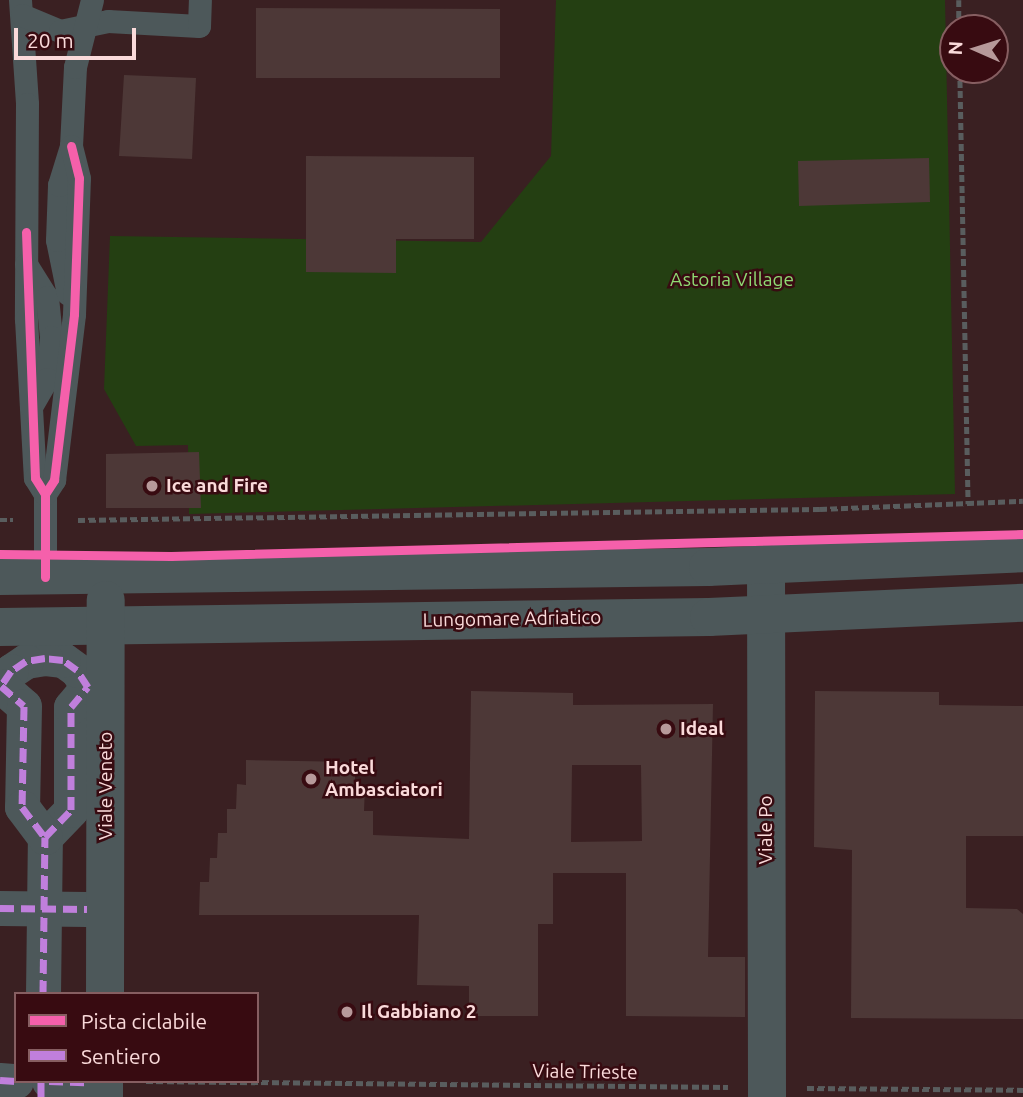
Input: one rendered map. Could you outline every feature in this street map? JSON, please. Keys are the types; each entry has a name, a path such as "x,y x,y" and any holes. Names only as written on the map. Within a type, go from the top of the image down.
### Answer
{"street":[{"path":"0,576 106,577 766,564 1023,553"},
{"name":"Viale Po","path":"766,564 766,1092"},
{"name":"Viale Veneto","path":"105,992 106,577"},
{"name":"Lungomare Adriatico","path":"0,627 766,614 1023,604"},
{"path":"43,992 46,837 22,807 24,706 1,686 10,671 26,661 45,658 63,660 77,670 88,687 71,707 71,810 46,837"},
{"path":"0,908 87,909"}],"lane":[{"path":"45,494 54,480 74,314 61,274 57,240 59,185 71,146 83,24 92,0"},
{"path":"21,7 60,31 83,24 108,21 199,26 200,0"},
{"path":"21,7 26,264 47,297 51,337 47,379 31,407 35,478 45,494 45,577"}],"path":[{"path":"960,84 968,504"},
{"path":"70,520 1023,501"}],"green space":[{"name":"Astoria Village","path":"556,0 945,0 945,14 939,14 939,84 947,84 955,494 189,514 188,445 136,446 104,389 110,236 481,242 551,156"}],"building":[{"path":"256,8 500,9 500,78 256,78"},
{"path":"124,75 196,78 192,159 119,156"},
{"path":"306,156 474,157 474,239 396,239 396,273 306,272"},
{"path":"929,158 930,202 799,206 798,161"},
{"path":"199,452 201,508 106,508 106,454"},
{"path":"471,691 573,693 573,705 713,704 708,957 745,957 745,1017 626,1016 626,873 553,873 553,924 538,924 538,1016 469,1016 469,986 417,985 419,915 199,915 200,882 209,882 210,858 217,858 218,833 227,833 227,809 236,809 237,784 246,785 246,760 355,762 355,785 365,786 364,811 373,811 373,835 469,839","holes":["572,765 641,765 642,841 571,842"]},
{"path":"815,691 939,692 939,705 1023,706 1023,836 966,836 966,908 1017,909 1023,914 1023,1019 851,1018 852,850 814,847"}],"marked path":[{"path":"45,658 63,660 77,670 88,687 71,707 71,810 45,837 22,807 24,706 1,686 11,671 26,661 45,658"},
{"path":"43,992 45,837"},
{"path":"0,908 87,909"},
{"path":"0,1080 14,1081"},
{"path":"41,1083 41,1097"}],"cycle path":[{"path":"45,577 45,494 54,480 74,314 79,178 71,146"},
{"path":"26,232 35,478 45,494"},
{"path":"0,554 171,556 1023,534"}],"place":[{"name":"Ice and Fire","path":"152,486"},
{"name":"Ideal","path":"666,729"},
{"name":"Hotel Ambasciatori","path":"311,779"},
{"name":"Il Gabbiano 2","path":"347,1012"}]}
